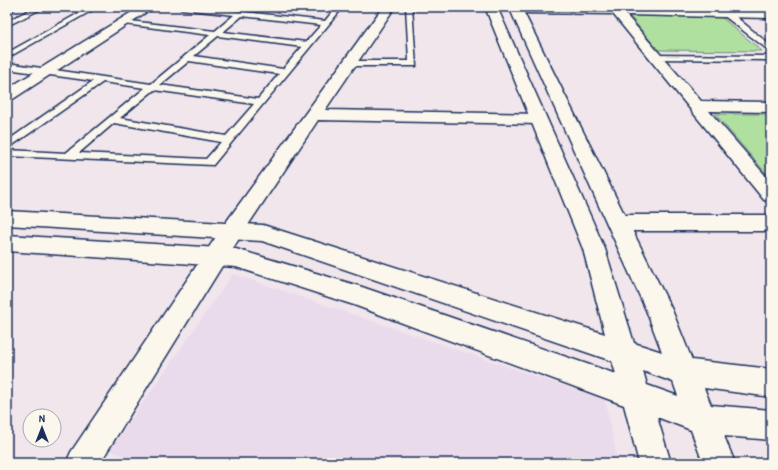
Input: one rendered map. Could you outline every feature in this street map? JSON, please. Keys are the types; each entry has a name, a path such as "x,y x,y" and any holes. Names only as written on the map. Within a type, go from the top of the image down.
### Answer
{"street":[{"path":"7,96 148,7"},
{"path":"82,463 232,231 388,7"},
{"path":"491,7 594,249 655,463"},
{"path":"719,463 659,310 515,8 771,14"},
{"path":"616,11 771,196"},
{"path":"697,106 771,107"},
{"path":"313,115 538,118"},
{"path":"7,218 263,233 683,372 771,383"},
{"path":"618,223 771,223"},
{"path":"7,243 236,258 359,296 702,419 771,425"}],"lane":[{"path":"7,13 13,7"},
{"path":"7,24 42,7"},
{"path":"7,56 95,7"},
{"path":"182,7 327,23"},
{"path":"7,153 209,163 340,7"},
{"path":"348,64 414,64 409,7"},
{"path":"69,156 241,13"},
{"path":"726,13 771,50"},
{"path":"124,22 308,45"},
{"path":"655,57 771,58"},
{"path":"187,58 286,72"},
{"path":"7,66 260,102"},
{"path":"7,146 100,80"},
{"path":"112,120 228,140"}],"shaded area":[{"path":"233,274 605,400 618,463 140,463 110,450"}],"green space":[{"path":"629,15 720,16 762,51 658,50"},
{"path":"715,114 771,114 771,179"}]}
